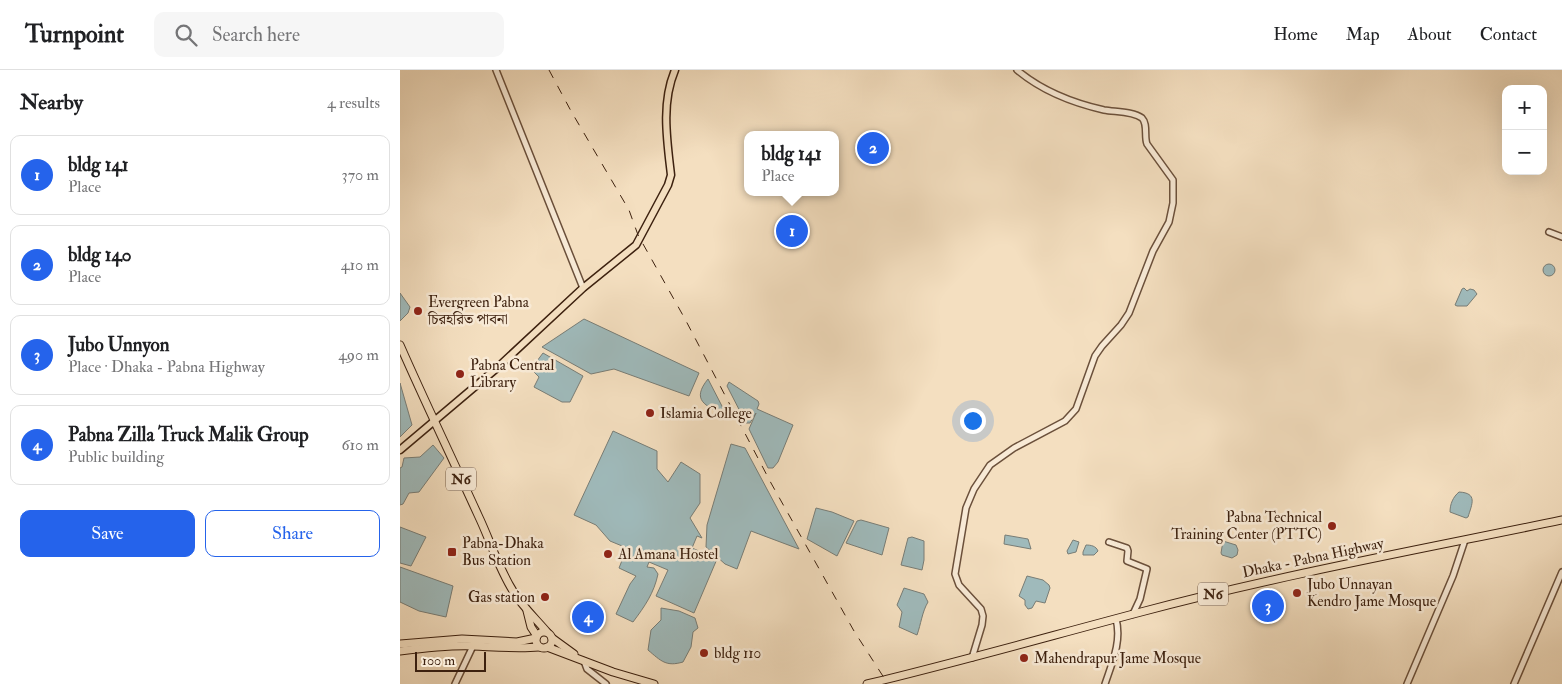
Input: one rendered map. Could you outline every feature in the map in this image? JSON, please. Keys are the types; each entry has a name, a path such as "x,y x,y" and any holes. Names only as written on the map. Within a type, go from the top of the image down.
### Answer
{"highway":[{"name":"N6","path":"400,345 479,516 501,569 526,610"},
{"name":"Dhaka - Pabna Highway","path":"867,684 972,658 1133,614 1285,577 1562,520"},
{"path":"526,610 550,635 581,659"},
{"path":"526,610 536,642 543,647"},
{"path":"400,644 414,646 516,645 536,637 541,632 550,635"},
{"path":"543,647 550,645 550,635"},
{"path":"400,651 414,646 462,639 543,647 654,684"}],"main road":[{"path":"400,450 433,420 497,368 583,288 636,245 668,185 671,175 666,104 670,83 676,70"}],"street":[{"path":"496,70 583,288"},
{"path":"972,658 983,616 981,609 959,585 955,574 964,517 974,489 990,465 995,461 1014,448 1065,421 1071,415 1081,397 1095,356 1122,325 1129,313 1153,252 1166,229 1173,203 1173,180 1147,144 1142,118 1056,95 1029,80 1018,70"},
{"path":"1549,232 1562,237"},
{"path":"1407,684 1453,576 1465,540"},
{"path":"1109,542 1126,548 1128,551 1127,561 1147,569 1140,599 1133,614"},
{"path":"1514,684 1562,572"},
{"path":"1105,684 1117,651 1119,629 1116,619"},
{"path":"455,684 472,646"},
{"path":"581,659 584,667 606,684"}],"water":[{"path":"1547,264 1551,264 1555,270 1551,276 1547,276 1543,272 1543,268"},
{"path":"1464,288 1467,291 1470,289 1474,290 1477,294 1467,306 1457,306 1455,305"},
{"path":"400,293 410,307 408,313 400,321"},
{"path":"584,319 699,373 689,396 614,369 591,374 542,347"},
{"path":"543,353 583,376 570,402 562,402 534,387 539,377 531,369"},
{"path":"708,379 724,410 724,414 706,405 701,397 703,386"},
{"path":"729,382 758,401 757,409 793,425 778,462 773,468 768,468 749,429 756,413 750,423 746,423 727,386"},
{"path":"400,383 412,425 400,437"},
{"path":"613,431 657,451 657,469 668,482 681,462 700,474 700,503 690,518 702,538 697,536 692,548 717,559 694,613 656,596 668,570 649,562 647,567 654,568 658,574 645,605 633,622 616,614 630,584 636,576 619,568 627,548 610,541 596,525 574,515"},
{"path":"731,444 745,448 799,549 751,531 737,569 725,564 706,547 707,525"},
{"path":"433,445 444,458 419,492 409,493 403,504 400,505 400,468 404,458 420,457"},
{"path":"1459,492 1469,494 1472,500 1468,517 1466,518 1450,512 1452,501"},
{"path":"816,508 854,521 837,556 807,539"},
{"path":"861,520 889,528 882,555 846,543 857,521"},
{"path":"400,527 426,537 411,566 400,563"},
{"path":"1005,535 1028,539 1031,549 1004,544"},
{"path":"912,537 924,541 922,570 901,565 908,538"},
{"path":"1073,540 1079,542 1076,552 1068,554 1067,551"},
{"path":"1223,541 1236,545 1237,555 1232,558 1222,555"},
{"path":"1086,545 1093,546 1098,551 1094,555 1083,555"},
{"path":"400,567 453,586 446,617 419,611 400,602"},
{"path":"1027,576 1043,580 1050,588 1045,603 1036,601 1032,608 1028,609 1025,605 1025,600 1019,596"},
{"path":"904,588 924,594 928,602 917,635 899,627 902,612 897,605"},
{"path":"661,608 679,611 695,618 698,628 693,632 691,647 683,662 672,664 664,662 648,650 651,630 661,620"}],"railway":[{"path":"549,70 629,210 638,235 685,319 771,483 854,631 888,684"}],"place":[{"name":"bldg 140","path":"873,148"},
{"name":"bldg 141","path":"792,231"},
{"name":"Evergreen Pabna চিরহরিত পাবনা","path":"418,311"},
{"name":"Pabna Central Library","path":"460,374"},
{"name":"Islamia College","path":"650,413"},
{"name":"Pabna Technical Training Center (PTTC)","path":"1332,526"},
{"name":"Pabna-Dhaka Bus Station","path":"452,552"},
{"name":"Al Amana Hostel","path":"608,554"},
{"name":"Jubo Unnayan Kendro Jame Mosque","path":"1297,593"},
{"name":"Gas station","path":"545,597"},
{"name":"Jubo Unnyon","path":"1268,606"},
{"name":"Pabna Zilla Truck Malik Group","path":"588,617"},
{"name":"bldg 110","path":"704,653"},
{"name":"Mahendrapur Jame Mosque","path":"1024,658"}]}
